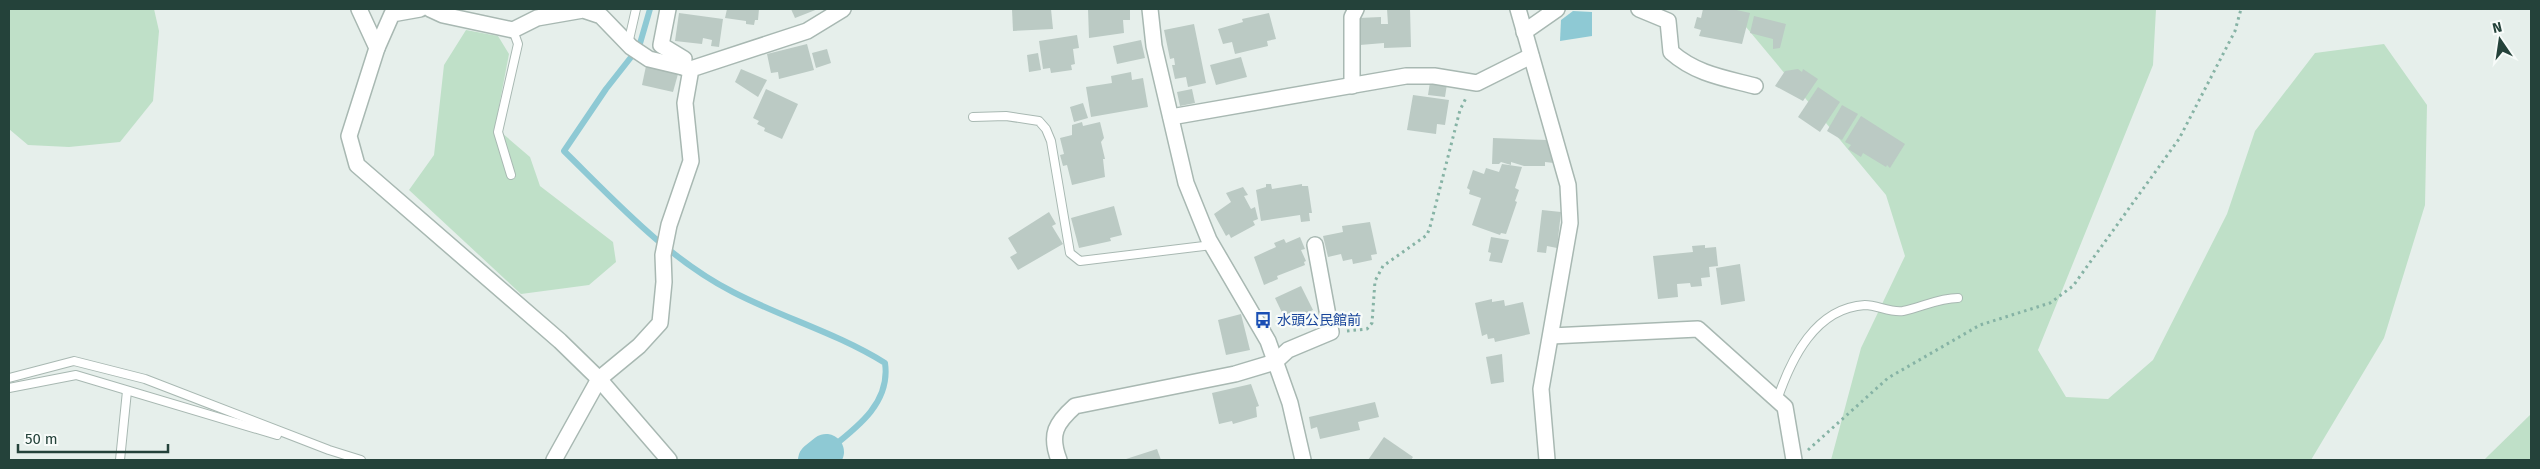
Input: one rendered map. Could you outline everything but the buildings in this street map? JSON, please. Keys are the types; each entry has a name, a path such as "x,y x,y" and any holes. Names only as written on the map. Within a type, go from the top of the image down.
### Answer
{"street":[{"path":"359,9 377,48"},
{"path":"420,9 392,14 377,48 349,136 357,165 560,341 599,379 669,460"},
{"path":"430,9 443,15 513,30 537,18 583,10 601,16 630,45 649,59 687,68 807,31 843,9"},
{"path":"554,460 599,379 639,346 660,323 664,282 663,255 669,225 691,161 685,103 687,68 684,59 662,45 668,9"},
{"path":"1150,9 1154,46 1186,183 1212,245 1258,322 1275,362 1290,403 1303,460"},
{"path":"1352,86 1352,17 1356,9"},
{"path":"1518,9 1568,185 1570,223 1541,389 1546,460"},
{"path":"1524,32 1557,9"},
{"path":"1639,9 1668,22 1671,52 1683,62 1701,73 1754,86"},
{"path":"1171,117 1406,76 1434,76 1477,83 1531,56"},
{"path":"1059,460 1054,432 1062,418 1075,406 1235,374 1275,362 1288,350 1331,332 1315,245"},
{"path":"1551,336 1698,329 1785,407 1798,458"}],"lane":[{"path":"630,45 636,9"},
{"path":"511,175 498,132 518,44 513,30"},
{"path":"973,118 1006,116 1039,121 1046,129 1051,141 1070,253 1080,261 1212,245"},
{"path":"1777,400 1787,372 1810,334 1826,319 1839,312 1865,305 1900,311 1947,298 1958,298"},
{"path":"9,378 74,361 145,378 329,450"},
{"path":"9,388 69,375 127,390 361,460"},
{"path":"120,460 127,390"}],"path":[{"path":"1798,458 1888,378 1980,325 2050,303 2074,286 2179,139 2235,31 2242,9"},
{"path":"1331,332 1367,329 1372,323 1375,281 1383,266 1427,234 1460,110 1477,83"}],"green space":[{"path":"9,9 154,9 159,31 153,101 120,142 69,147 28,145 9,129"},
{"path":"1731,9 2156,9 2153,65 2038,350 2066,397 2108,399 2153,360 2227,214 2255,131 2315,53 2384,44 2427,105 2425,205 2384,338 2311,460 1831,460 1861,348 1905,256 1886,195"},
{"path":"466,30 498,36 509,54 495,127 530,157 540,186 613,242 616,262 589,285 521,294 409,190 434,155 444,65"},
{"path":"2531,414 2531,460 2484,460 2488,456"}],"water":[{"path":"1573,11 1592,12 1592,36 1560,41 1561,20"}],"waterway":[{"path":"650,9 639,47 606,89 564,151 643,228 709,279 752,301 867,352 885,363 885,378 877,403 859,425 826,452"},
{"path":"816,460 826,452"}],"place":[{"name":"水頭公民館前","path":"1263,320"}]}
